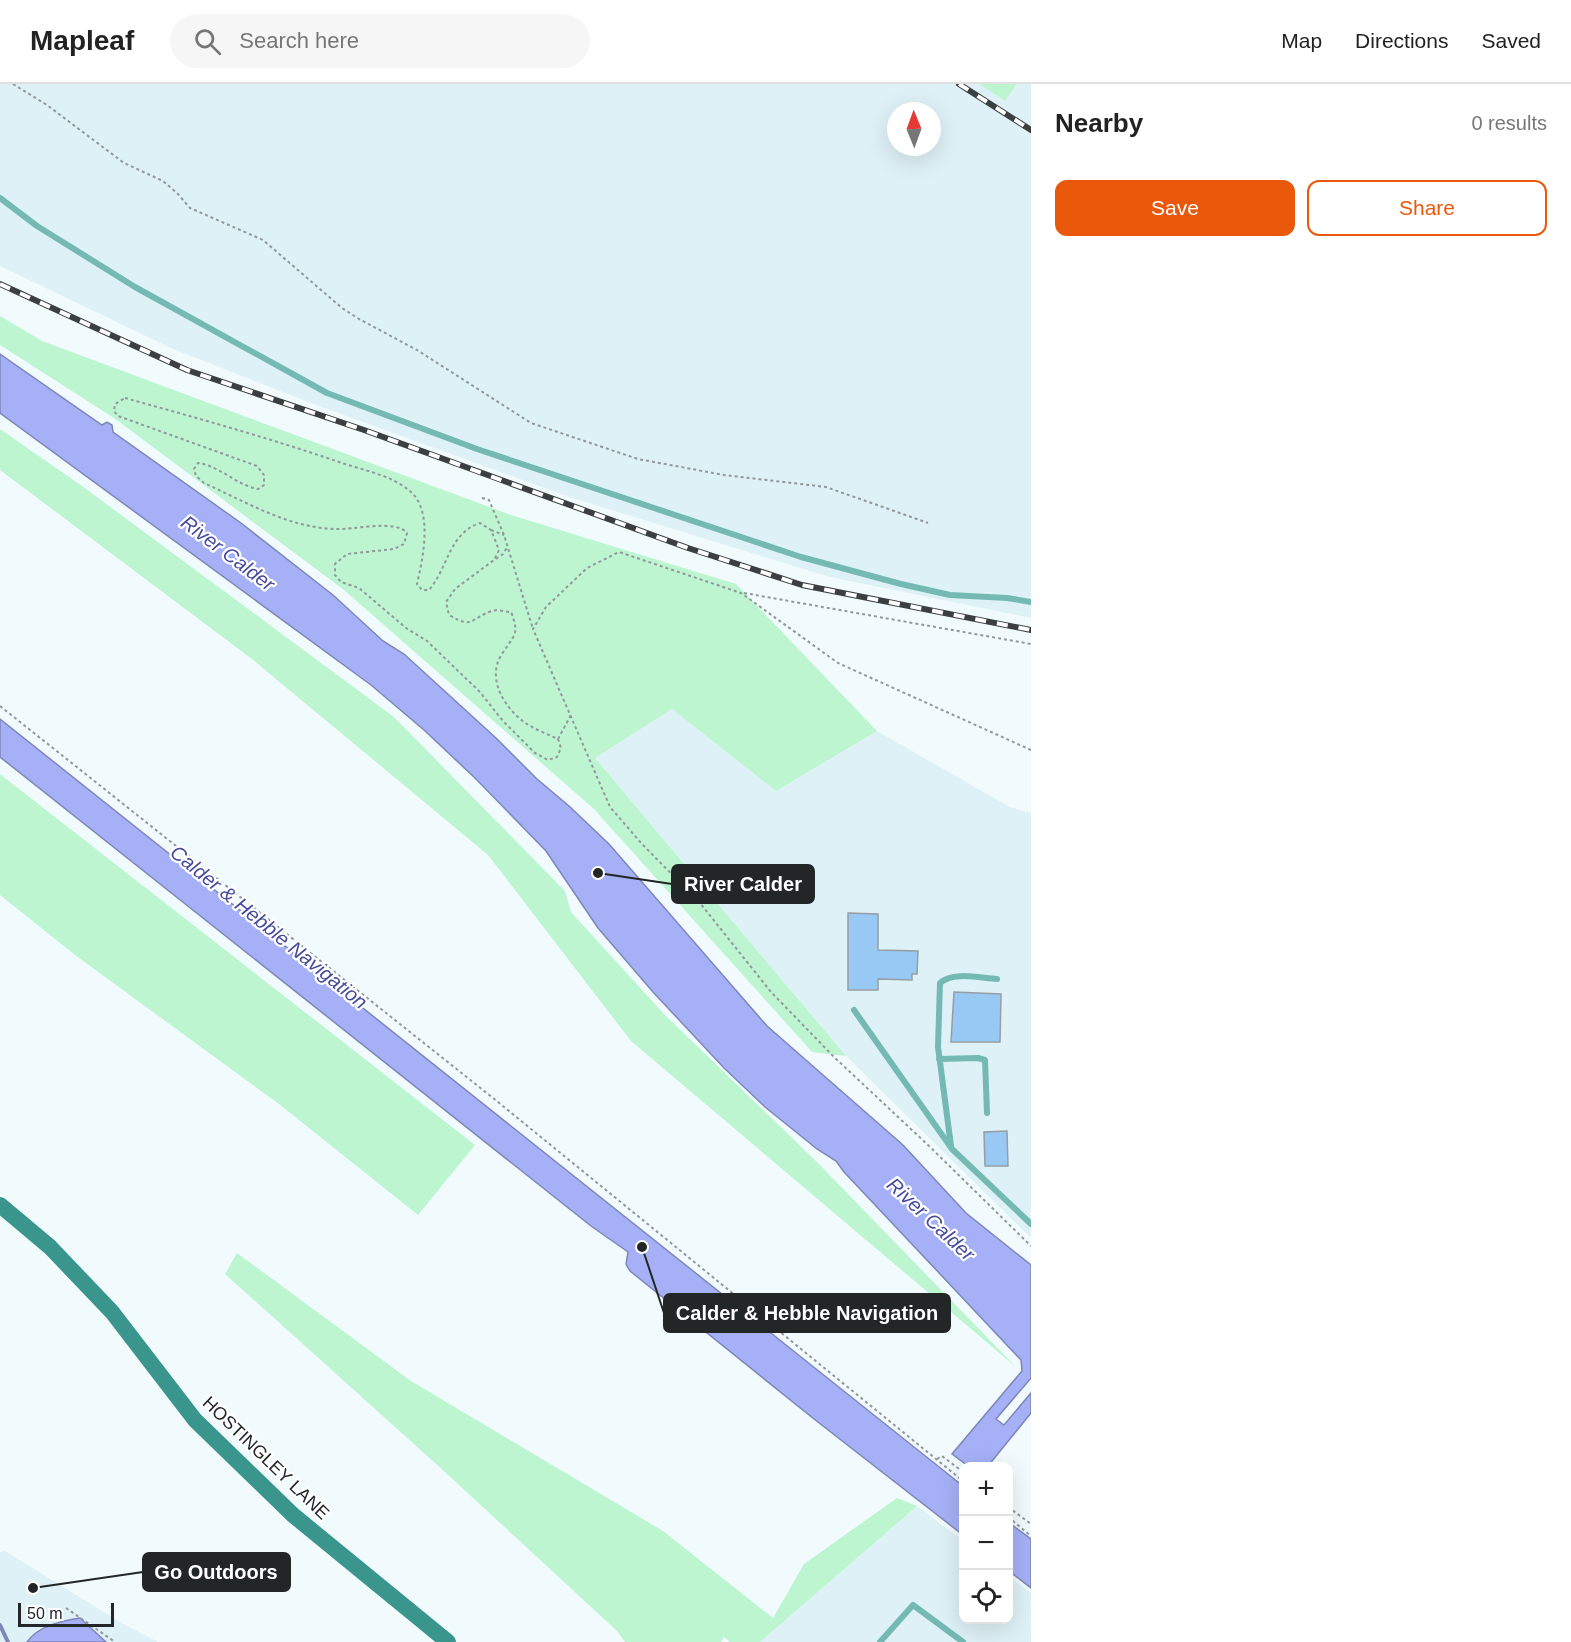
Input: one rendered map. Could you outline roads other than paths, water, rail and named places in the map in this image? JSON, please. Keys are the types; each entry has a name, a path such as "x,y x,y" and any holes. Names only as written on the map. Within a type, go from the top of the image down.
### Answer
{"main road":[{"name":"HOSTINGLEY LANE","path":"0,1205 50,1247 111,1312 195,1420 293,1515 448,1642"}],"lane":[{"path":"0,198 37,226 135,287 327,393 477,449 801,557 950,596 1007,598 1031,602"},
{"path":"952,1149 938,1047 940,983 945,978 953,976 998,979"},
{"path":"854,1010 952,1149 1031,1224"},
{"path":"939,1059 978,1058 985,1060 987,1113"},
{"path":"880,1642 913,1605 963,1642"},
{"path":"948,1642 954,1635"}],"water":[{"name":"River Calder","path":"0,354 102,425 107,422 112,425 113,432 241,523 333,595 383,641 404,654 609,844 767,1026 903,1145 966,1213 1031,1265 1031,1378 996,1419 1004,1425 1031,1393 1031,1413 991,1462 963,1462 952,1454 1022,1371 1021,1360 836,1161 817,1149 765,1107 724,1068 653,992 598,928 546,851 475,778 371,685 0,413"},
{"path":"0,719 959,1483 959,1532 630,1271 626,1264 628,1252 591,1226 0,757"},
{"path":"1013,1526 1031,1539 1031,1588 1013,1574"},
{"path":"80,1618 106,1642 27,1642 44,1628"}],"waterway":[{"path":"0,1625 8,1642"}],"railway":[{"path":"959,84 1031,130"},
{"path":"0,284 187,370 364,430 688,548 802,585 1031,630"}],"place":[{"name":"River Calder","path":"598,873"},
{"name":"Calder & Hebble Navigation","path":"642,1247"},
{"name":"Go Outdoors","path":"33,1588"}]}
